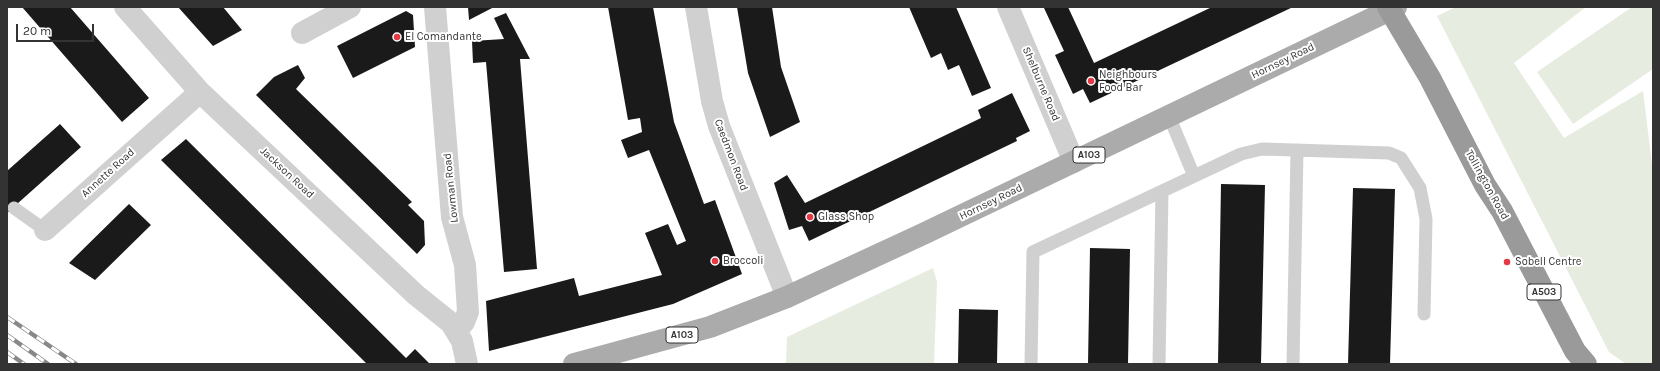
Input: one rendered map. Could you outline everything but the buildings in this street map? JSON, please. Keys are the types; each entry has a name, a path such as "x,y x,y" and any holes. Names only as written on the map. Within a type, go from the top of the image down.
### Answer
{"highway":[{"name":"Tollington Road","path":"1391,8 1430,78 1485,185 1502,211 1575,351 1586,364"}],"main road":[{"name":"Hornsey Road","path":"574,364 710,327 787,298 1074,162 1391,8"}],"street":[{"name":"Jackson Road","path":"126,7 200,92 416,295 451,323 457,330"},
{"path":"302,33 350,7"},
{"name":"Lowman Road","path":"434,7 452,217 465,265 468,304 468,312 464,322 457,330"},
{"name":"Caedmon Road","path":"696,7 712,101 719,126 787,298"},
{"name":"Shelburne Road","path":"1008,7 1074,162"},
{"name":"Annette Road","path":"45,230 200,92"},
{"path":"457,330 462,341 467,364"}],"lane":[{"path":"1169,116 1194,176"},
{"path":"1031,364 1033,252 1241,154 1262,149 1389,153 1401,158 1420,188 1426,219 1424,314"},
{"path":"1292,364 1297,150"},
{"path":"1159,364 1162,192"},
{"name":"Annette Road","path":"14,208 45,230"}],"shaded area":[{"path":"1456,7 1586,7 1514,63 1564,138 1643,91 1653,173 1653,364 1626,364 1609,352 1437,16"},
{"path":"1632,7 1653,7 1653,69 1573,124 1537,72"},
{"path":"933,268 937,282 934,364 786,364 787,337"}],"railway":[{"path":"7,317 76,364"},
{"path":"7,335 48,364"},
{"path":"7,352 24,364"}],"place":[{"name":"El Comandante","path":"397,37"},
{"name":"Neighbours Food Bar","path":"1091,81"},
{"name":"Glass Shop","path":"810,217"},
{"name":"Broccoli","path":"715,261"},
{"name":"Sobell Centre","path":"1507,262"}]}
